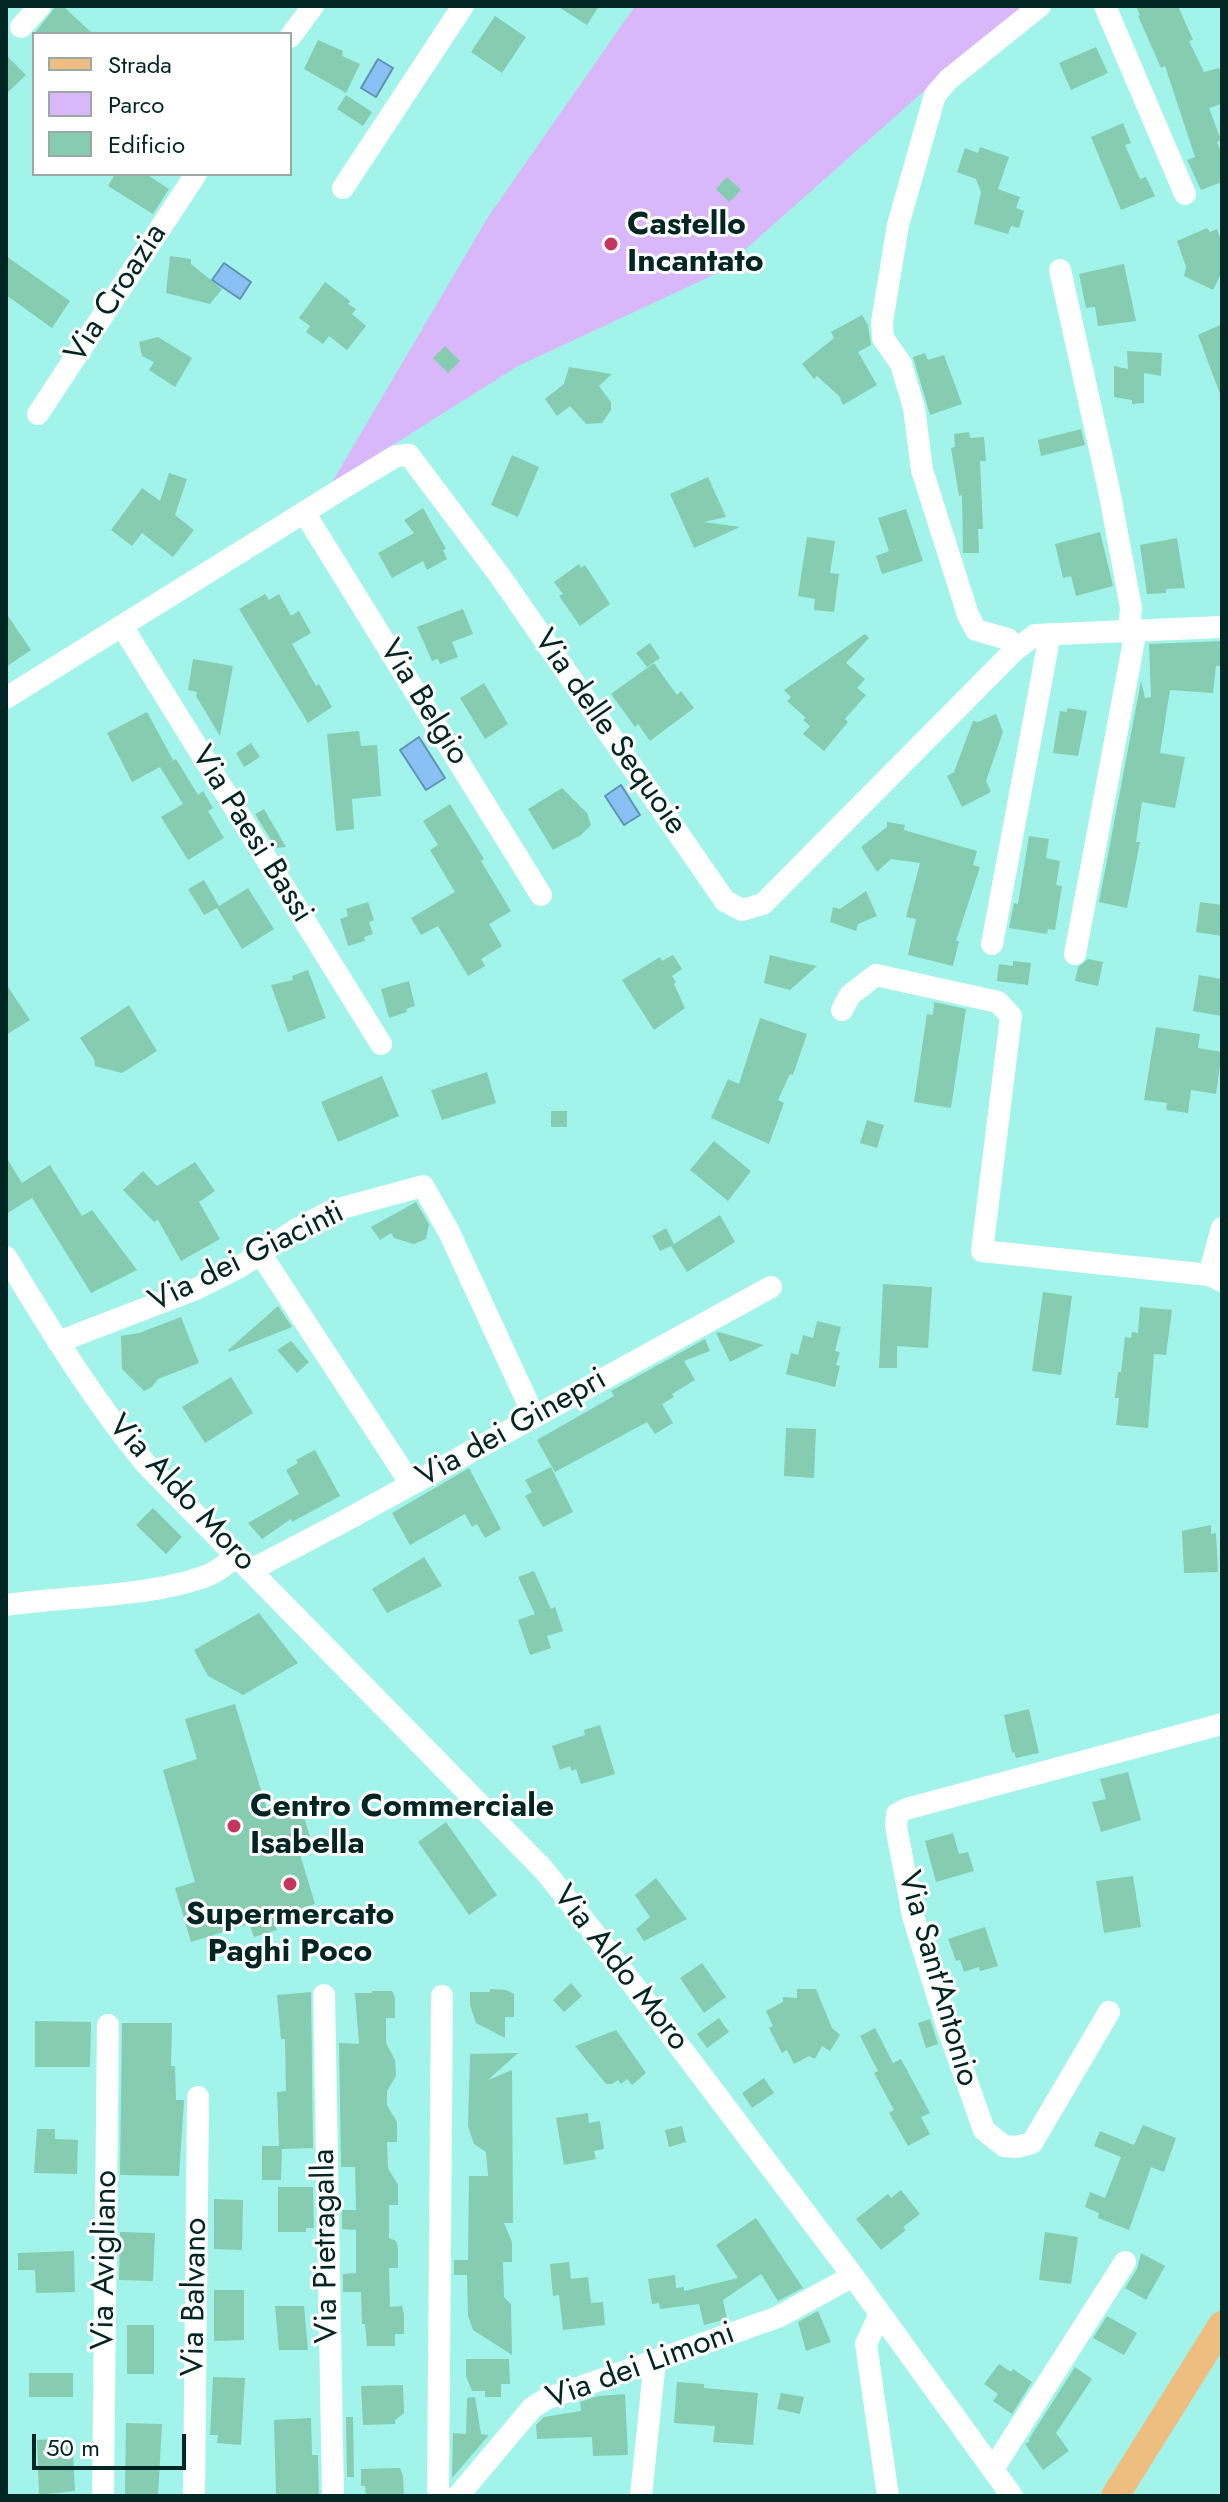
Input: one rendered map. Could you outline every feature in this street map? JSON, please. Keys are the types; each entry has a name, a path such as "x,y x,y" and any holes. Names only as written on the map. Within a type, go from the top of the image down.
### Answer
{"main road":[{"path":"1115,2496 1222,2325"}],"street":[{"path":"21,27 40,6"},
{"path":"292,34 313,6"},
{"path":"343,188 463,6"},
{"path":"1015,650 1008,639 976,630 968,615 922,470 914,408 901,364 883,338 882,322 898,225 935,95 949,79 1040,6"},
{"path":"1105,6 1185,194"},
{"name":"Via Croazia","path":"38,414 195,176"},
{"path":"1060,270 1128,593 1132,630 1075,954"},
{"name":"Via delle Sequoie","path":"6,698 396,456 409,455 500,576 725,901 742,910 763,904 1015,650 1035,635 1222,627"},
{"name":"Via Belgio","path":"304,512 541,895"},
{"name":"Via Paesi Bassi","path":"122,626 381,1044"},
{"path":"992,944 1050,634"},
{"path":"842,1010 850,995 876,975 998,1002 1011,1016 982,1251 1215,1278 1222,1228"},
{"name":"Via dei Giacinti","path":"58,1342 196,1289 238,1268 331,1211 423,1186 449,1232 534,1416"},
{"path":"260,1253 411,1484"},
{"name":"Via Aldo Moro","path":"6,1257 109,1419 146,1464 544,1870 853,2276 1012,2496"},
{"name":"Via dei Ginepri","path":"6,1605 137,1591 186,1582 244,1563 411,1484 771,1287"},
{"name":"Via Sant'Antonio","path":"1109,2012 1032,2143 1004,2146 984,2130 913,1916 896,1826 897,1814 906,1809 1222,1724"},
{"name":"Via Pietragalla","path":"324,1995 333,2496"},
{"path":"440,2496 442,1996"},
{"name":"Via Avigliano","path":"103,2496 108,2025"},
{"name":"Via Balvano","path":"194,2496 198,2097"},
{"path":"993,2469 1125,2262"},
{"name":"Via dei Limoni","path":"458,2496 532,2408 546,2399 778,2317 853,2276"},
{"path":"880,2314 866,2344 888,2496"},
{"path":"641,2496 655,2360"}],"green space":[{"name":"Castello Incantato","path":"635,6 1028,6 924,91 720,272 518,366 331,484 488,217"}],"water":[{"path":"378,59 393,68 376,97 361,88"},
{"path":"224,263 251,282 240,299 212,280"},
{"path":"419,737 445,778 426,790 400,750"},
{"path":"621,785 640,815 624,825 605,796"}],"building":[{"path":"56,6 63,6 91,32 36,32"},
{"path":"557,6 599,6 587,25"},
{"path":"1136,6 1178,6 1193,40 1189,41 1204,72 1219,68 1222,104 1209,108 1221,140 1217,142 1222,154 1222,182 1201,190 1187,160 1195,157 1165,66 1161,68"},
{"path":"495,16 526,37 502,73 471,52"},
{"path":"318,40 343,51 342,56 360,64 346,93 304,69"},
{"path":"1096,47 1108,73 1071,90 1059,63"},
{"path":"6,55 26,75 6,94"},
{"path":"346,95 372,112 363,126 337,109"},
{"path":"1123,123 1131,143 1125,145 1140,179 1146,177 1155,196 1121,210 1091,137"},
{"path":"980,147 1009,157 998,189 1020,197 1016,208 1024,211 1019,228 1011,226 1008,234 974,224 981,192 976,179 957,172 965,148 978,153"},
{"path":"114,176 149,176 169,189 153,214 108,186"},
{"path":"727,177 741,190 729,202 716,189"},
{"path":"1207,228 1210,232 1217,229 1222,243 1222,272 1213,290 1184,276 1186,267 1177,241"},
{"path":"6,256 70,301 52,328 6,295"},
{"path":"170,256 191,259 191,264 222,289 210,304 166,293"},
{"path":"1124,264 1136,321 1098,326 1095,307 1086,308 1079,274"},
{"path":"325,282 350,301 348,304 356,309 352,314 366,326 347,350 329,336 323,344 306,332 310,326 299,318"},
{"path":"862,315 868,325 871,345 858,352 877,385 843,405 839,396 817,376 814,379 802,364 834,338 831,332"},
{"path":"1222,324 1222,393 1220,394 1198,335"},
{"path":"158,337 192,358 175,387 149,370 154,362 142,356 139,342"},
{"path":"445,346 460,361 448,373 433,358"},
{"path":"1127,351 1162,353 1161,376 1144,373 1144,403 1132,404 1132,400 1114,397 1114,366 1128,369"},
{"path":"925,353 928,360 944,355 962,404 930,415 913,357"},
{"path":"569,367 612,374 599,386 611,402 611,410 602,423 586,424 570,406 557,416 545,399 564,384"},
{"path":"1081,429 1085,445 1041,456 1038,440"},
{"path":"969,432 970,438 984,437 986,461 980,461 983,529 978,529 979,553 963,553 962,495 959,496 951,448 955,447 954,434"},
{"path":"512,455 539,467 518,517 491,505"},
{"path":"169,473 187,479 175,515 194,530 173,557 142,533 132,546 111,530 142,488 160,501"},
{"path":"708,477 726,517 704,522 740,527 694,548 670,494"},
{"path":"423,508 446,549 443,550 447,559 427,570 423,561 392,578 378,553 414,533 404,520"},
{"path":"906,509 923,561 882,574 876,556 889,551 878,518"},
{"path":"1100,532 1113,586 1076,596 1071,576 1063,578 1055,544"},
{"path":"807,537 835,541 830,573 839,574 834,612 814,610 815,599 798,596"},
{"path":"1177,538 1185,588 1147,594 1140,545"},
{"path":"579,564 581,568 585,565 610,604 580,626 559,596 563,594 554,582"},
{"path":"265,594 269,600 279,594 291,616 299,611 311,633 292,644 332,707 308,723 239,609"},
{"path":"463,609 473,634 452,642 458,657 440,664 438,659 432,661 417,627"},
{"path":"6,613 31,650 6,667"},
{"path":"865,634 869,638 846,663 865,679 857,688 866,695 824,751 803,734 810,726 803,720 806,718 787,701 791,697 784,690"},
{"path":"1222,641 1222,666 1216,666 1213,693 1170,690 1160,753 1185,757 1175,808 1142,802 1136,842 1140,842 1127,908 1099,902 1141,681 1145,698 1151,697 1149,644"},
{"path":"650,643 660,658 647,667 636,653"},
{"path":"193,659 233,666 220,736 196,696 197,692 188,690"},
{"path":"654,663 677,695 681,691 694,708 650,741 638,724 635,727 611,694"},
{"path":"484,683 508,724 485,739 460,698"},
{"path":"1067,708 1087,711 1078,756 1053,753 1060,711 1067,712"},
{"path":"147,712 173,760 166,764 176,759 198,795 203,791 213,808 208,811 224,838 188,860 161,817 183,804 160,767 132,782 107,733"},
{"path":"996,714 1003,732 986,781 991,792 962,807 947,776 954,772 973,721 978,722"},
{"path":"359,731 361,746 377,745 381,796 352,799 354,829 336,831 327,734"},
{"path":"251,743 260,757 244,767 236,753"},
{"path":"562,788 587,813 591,825 581,835 553,850 528,809"},
{"path":"450,804 511,911 489,924 502,946 481,959 485,966 468,976 438,926 421,935 411,918 455,892 430,850 438,845 423,821"},
{"path":"264,809 286,847 276,848 255,814"},
{"path":"887,822 905,825 904,830 977,851 973,865 980,867 956,941 959,941 953,966 908,955 916,919 906,917 920,863 891,859 877,872 861,847 887,827"},
{"path":"1029,836 1049,839 1046,858 1060,861 1056,885 1062,886 1055,930 1048,929 1047,934 1009,928 1014,903 1018,904"},
{"path":"204,880 219,906 248,888 274,929 242,949 217,908 204,915 188,889"},
{"path":"866,891 877,916 858,924 856,931 830,922 833,907 840,909"},
{"path":"368,902 374,920 369,922 373,934 364,937 365,941 348,946 340,919 348,916 346,909"},
{"path":"1200,902 1222,905 1222,936 1196,932"},
{"path":"673,955 682,969 672,976 685,1008 654,1030 622,980 660,957 662,961"},
{"path":"770,955 817,966 790,990 764,983"},
{"path":"1088,959 1103,962 1098,986 1075,981 1078,967"},
{"path":"1013,961 1031,963 1028,985 997,981 999,964 1013,966"},
{"path":"308,970 326,1018 288,1032 271,985 293,980 292,976"},
{"path":"1199,975 1222,979 1222,1016 1193,1011"},
{"path":"409,981 415,1006 389,1018 381,989"},
{"path":"6,984 30,1020 6,1035"},
{"path":"934,1002 966,1009 951,1108 914,1102 927,1014 933,1015"},
{"path":"129,1005 157,1051 122,1073 95,1066 94,1059 80,1038"},
{"path":"760,1018 807,1034 793,1075 790,1074 778,1100 784,1103 769,1144 711,1118 728,1079 739,1084"},
{"path":"1156,1027 1200,1034 1198,1048 1222,1052 1216,1094 1191,1090 1188,1113 1166,1110 1167,1103 1144,1100"},
{"path":"487,1072 496,1103 442,1120 431,1090"},
{"path":"382,1076 399,1116 338,1142 321,1102"},
{"path":"551,1111 567,1111 567,1127 551,1127"},
{"path":"867,1120 884,1125 877,1148 860,1143"},
{"path":"714,1141 751,1171 728,1201 690,1170"},
{"path":"6,1157 22,1183 50,1165 82,1216 92,1210 137,1270 91,1293 32,1198 6,1214"},
{"path":"195,1162 215,1191 199,1202 220,1239 181,1261 158,1220 154,1222 123,1190 143,1171 157,1186"},
{"path":"416,1202 429,1224 426,1239 414,1244 394,1238 391,1233 380,1240 371,1227"},
{"path":"720,1215 735,1242 687,1272 673,1245 660,1251 652,1236 666,1228 674,1244"},
{"path":"883,1284 932,1287 928,1348 897,1346 897,1368 879,1368"},
{"path":"1043,1292 1072,1296 1061,1375 1032,1371"},
{"path":"278,1306 292,1327 229,1352 228,1350"},
{"path":"1140,1307 1172,1310 1166,1355 1154,1354 1148,1428 1116,1425 1119,1398 1115,1398 1125,1337 1131,1338 1132,1332 1138,1333"},
{"path":"181,1317 199,1363 158,1379 144,1391 122,1369 121,1336 139,1333"},
{"path":"817,1321 841,1327 835,1351 840,1352 836,1365 840,1366 835,1387 786,1374 791,1353 798,1355 803,1335 813,1338"},
{"path":"716,1333 764,1345 730,1362"},
{"path":"705,1339 710,1351 684,1361 695,1380 662,1404 673,1423 655,1434 647,1422 555,1472 537,1440 614,1396 611,1391"},
{"path":"291,1341 309,1362 297,1373 277,1350"},
{"path":"231,1377 253,1413 205,1443 182,1407"},
{"path":"786,1428 816,1429 814,1478 784,1476"},
{"path":"315,1450 340,1496 292,1522 291,1519 262,1539 248,1523 299,1494 286,1470 298,1463 296,1460"},
{"path":"551,1467 573,1512 543,1527 525,1496 532,1492 525,1480"},
{"path":"469,1468 501,1529 485,1538 477,1524 472,1527 465,1514 410,1545 392,1513"},
{"path":"153,1508 182,1537 166,1554 136,1525"},
{"path":"1211,1525 1211,1534 1216,1533 1218,1572 1184,1573 1182,1531"},
{"path":"424,1557 442,1586 387,1613 372,1589"},
{"path":"534,1571 551,1609 555,1607 563,1631 547,1636 551,1648 530,1655 518,1620 535,1614 518,1577"},
{"path":"259,1613 298,1663 243,1695 208,1676 194,1650"},
{"name":"Centro Commerciale Isabella","path":"235,1704 267,1810 299,1800 310,1837 296,1841 315,1904 273,1917 277,1930 254,1937 249,1924 191,1942 175,1888 195,1882 163,1770 197,1759 185,1719"},
{"path":"1029,1709 1039,1753 1016,1758 1012,1753 1004,1715"},
{"path":"600,1725 615,1774 581,1784 576,1769 572,1771 570,1766 560,1770 552,1746 585,1735 584,1730"},
{"path":"1128,1772 1141,1820 1101,1832 1092,1802 1106,1799 1100,1779"},
{"path":"446,1822 497,1895 469,1915 418,1842"},
{"path":"953,1833 959,1854 968,1852 974,1871 936,1882 925,1841"},
{"path":"1133,1876 1141,1927 1104,1933 1096,1881"},
{"path":"656,1878 687,1919 644,1941 636,1929 650,1917 635,1895"},
{"path":"985,1927 998,1966 964,1972 948,1939"},
{"path":"702,1963 726,1997 704,2013 680,1978"},
{"path":"571,1983 582,1996 564,2012 553,2000"},
{"path":"490,1989 514,1994 514,2017 505,2017 505,2038 476,2023 470,2005 470,1992 490,1992"},
{"path":"797,1989 816,1989 832,2028 840,2035 830,2051 822,2046 815,2059 809,2056 794,2064 787,2050 782,2053 769,2028 773,2026 766,2011 783,2002 783,1997 797,1998"},
{"path":"392,1991 395,1998 395,2018 386,2018 386,2043 395,2060 396,2076 387,2091 387,2105 397,2122 397,2142 387,2142 388,2168 398,2185 398,2205 389,2205 389,2238 396,2241 398,2248 398,2268 389,2268 390,2307 402,2306 404,2334 395,2334 395,2346 367,2346 365,2324 362,2324 361,2292 343,2292 343,2274 356,2273 356,2230 342,2229 342,2210 356,2210 355,2167 341,2167 339,2043 359,2044 355,1993"},
{"path":"311,1992 313,2148 282,2149 281,2180 262,2180 262,2146 279,2146 277,2092 286,2091 285,2039 281,2039 277,1995"},
{"path":"719,2018 729,2032 707,2048 697,2034"},
{"path":"930,2019 938,2044 926,2048 918,2023"},
{"path":"35,2021 91,2022 90,2067 35,2067"},
{"path":"122,2023 172,2023 171,2066 175,2066 176,2100 184,2100 179,2176 120,2175"},
{"path":"875,2028 893,2063 901,2059 930,2113 921,2117 930,2134 908,2146 889,2113 894,2110 874,2073 878,2071 860,2036"},
{"path":"616,2030 646,2073 632,2085 627,2079 621,2084 618,2080 606,2084 575,2046"},
{"path":"518,2053 488,2080 512,2070 513,2223 504,2223 512,2242 512,2262 503,2262 504,2297 511,2304 512,2355 473,2330 468,2316 467,2275 454,2275 454,2260 468,2260 469,2176 488,2176 486,2152 474,2144 468,2126 470,2054"},
{"path":"764,2078 774,2093 752,2108 742,2093"},
{"path":"588,2113 589,2123 600,2121 604,2149 594,2151 596,2159 564,2165 556,2118"},
{"path":"1143,2125 1176,2138 1164,2172 1151,2167 1129,2230 1098,2218 1099,2213 1085,2207 1090,2192 1105,2198 1121,2157 1094,2146 1100,2131 1134,2145"},
{"path":"682,2126 686,2142 669,2147 665,2130"},
{"path":"37,2129 55,2129 55,2139 78,2140 77,2174 34,2173"},
{"path":"278,2187 313,2187 314,2228 306,2228 306,2232 278,2232"},
{"path":"901,2190 920,2214 881,2250 856,2219 888,2194 891,2198"},
{"path":"214,2199 243,2200 242,2250 214,2249"},
{"path":"756,2218 803,2288 778,2301 761,2274 723,2300 727,2319 704,2325 699,2304 660,2309 659,2303 652,2304 648,2279 675,2275 676,2288 684,2287 684,2291 738,2278 716,2245"},
{"path":"120,2232 155,2233 153,2281 119,2280"},
{"path":"1045,2232 1078,2237 1071,2284 1039,2280"},
{"path":"74,2251 75,2292 36,2293 35,2270 18,2270 18,2253"},
{"path":"1141,2253 1165,2266 1146,2300 1125,2288 1137,2269"},
{"path":"569,2262 571,2279 588,2277 591,2303 603,2302 605,2325 563,2330 559,2295 553,2296 550,2264"},
{"path":"214,2290 244,2290 244,2340 214,2341"},
{"path":"275,2306 304,2306 308,2350 279,2350"},
{"path":"818,2311 831,2342 806,2351 798,2322"},
{"path":"1107,2316 1137,2333 1124,2355 1093,2338"},
{"path":"127,2325 154,2325 154,2374 127,2374"},
{"path":"466,2359 509,2359 510,2384 501,2384 501,2397 485,2397 485,2391 472,2391 466,2376"},
{"path":"999,2364 1032,2382 1012,2414 993,2401 998,2394 984,2384"},
{"path":"1075,2367 1092,2379 1056,2433 1069,2451 1043,2470 1025,2444 1030,2441"},
{"path":"29,2373 73,2373 73,2397 29,2397"},
{"path":"213,2377 245,2378 241,2445 217,2443 218,2435 210,2435"},
{"path":"677,2382 758,2393 753,2445 713,2442 715,2426 674,2423"},
{"path":"403,2385 404,2413 395,2420 395,2424 363,2425 361,2386"},
{"path":"781,2393 804,2397 800,2414 777,2409"},
{"path":"625,2394 628,2455 593,2456 592,2437 537,2439 536,2425 544,2417 581,2411 580,2402 598,2396"},
{"path":"475,2397 481,2434 489,2435 452,2478 453,2433 466,2434 467,2398"},
{"path":"346,2417 353,2417 354,2477 347,2477"},
{"path":"311,2418 312,2455 318,2455 319,2496 276,2496 274,2420"},
{"path":"126,2423 162,2424 158,2496 125,2496"},
{"path":"67,2438 69,2451 73,2450 75,2491 39,2495 37,2440"},
{"path":"400,2468 404,2495 366,2496 365,2486 361,2486 361,2469"}],"place":[{"name":"Castello Incantato","path":"611,244"},
{"name":"Centro Commerciale Isabella","path":"234,1826"},
{"name":"Supermercato Paghi Poco","path":"290,1884"}]}
